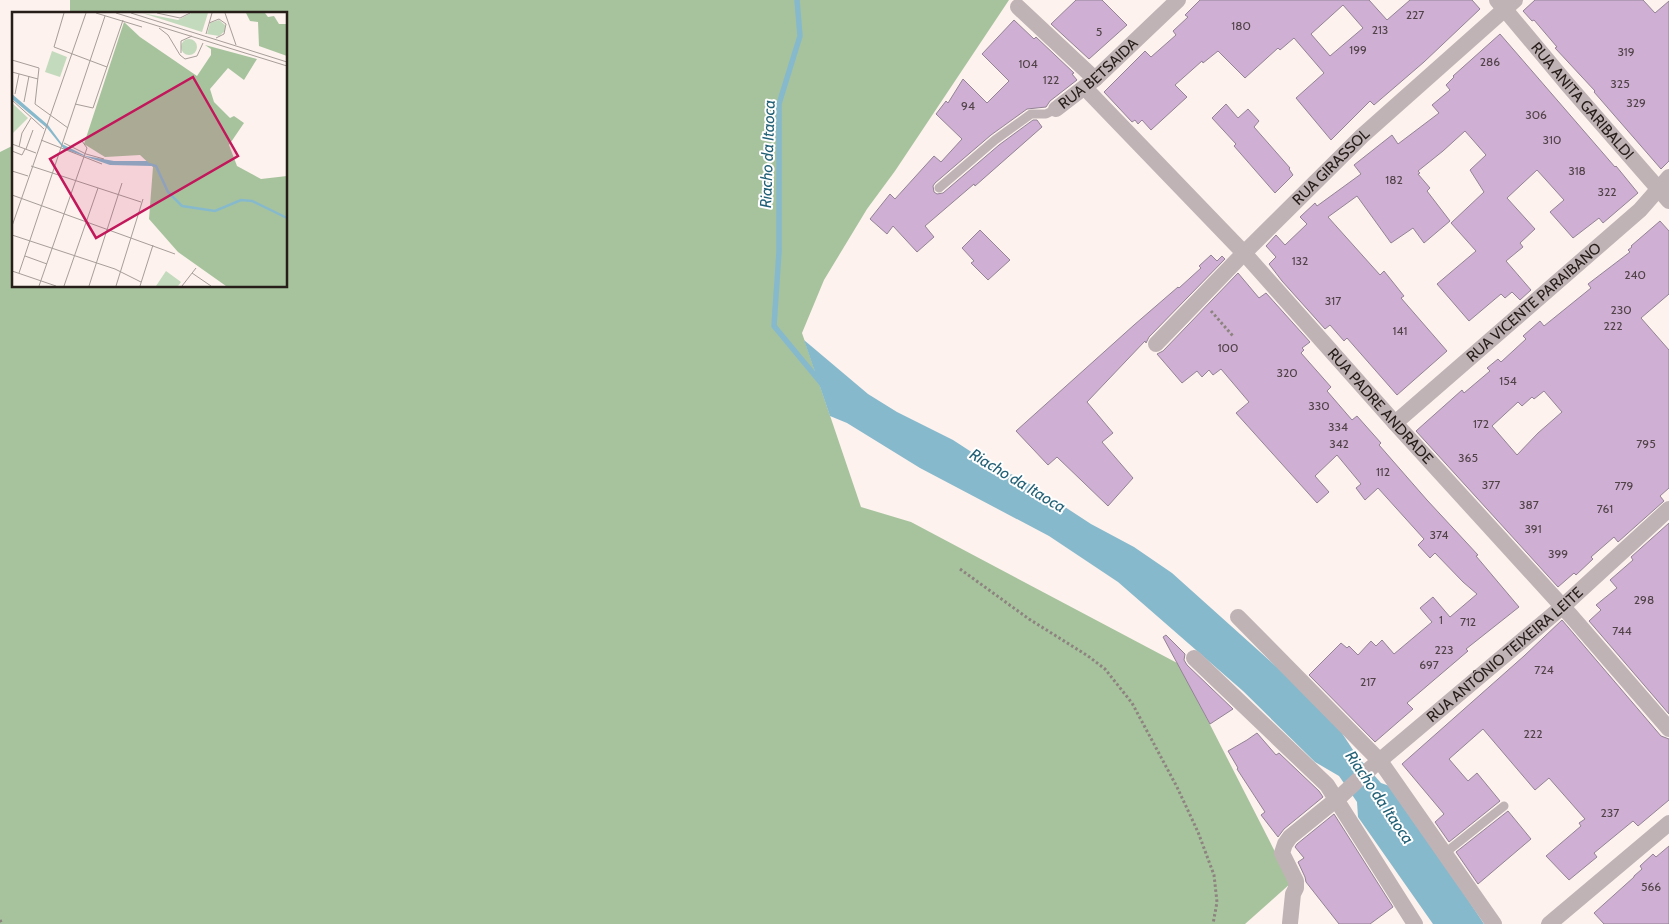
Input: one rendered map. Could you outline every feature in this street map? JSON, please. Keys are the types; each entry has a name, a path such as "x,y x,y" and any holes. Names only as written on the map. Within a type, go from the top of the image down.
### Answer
{"street":[{"name":"RUA BETSAIDA","path":"1056,109 1090,84 1178,0"},
{"name":"RUA ANITA GARIBALDI","path":"1505,3 1568,85 1664,183 1669,200"},
{"name":"RUA GIRASSOL","path":"1156,344 1244,253 1362,136 1505,3"},
{"name":"RUA PADRE ANDRADE","path":"1018,7 1244,253 1669,729"},
{"name":"RUA VICENTE PARAIBANO","path":"1395,423 1640,210 1664,183"},
{"name":"RUA ANTÔNIO TEIXEIRA LEITE","path":"1290,923 1296,881 1282,854 1282,849 1290,837 1340,797 1376,764 1562,607 1669,509"},
{"path":"1238,617 1376,764 1445,853 1494,924"},
{"path":"1194,658 1340,797 1415,924"},
{"path":"1549,924 1669,823"}],"lane":[{"name":"RUA BETSAIDA","path":"938,188 995,140 1031,114 1046,114 1056,109"},
{"path":"1445,853 1504,806"}],"path":[{"path":"1199,301 1233,336"},
{"path":"960,569 1029,619 1088,656 1105,669 1132,703 1198,832 1214,875 1217,902 1213,924"},
{"path":"0,920 2,924"}],"green space":[{"path":"70,0 1009,0 895,171 867,209 824,280 802,333 861,507 911,522 1179,664 1291,883 1245,924 0,924 0,152 12,146 12,288 288,288 288,12 70,12"}],"water":[{"path":"804,340 868,394 897,412 953,440 993,466 1022,479 1091,524 1134,547 1172,573 1330,715 1357,756 1381,783 1395,788 1484,924 1433,924 1358,817 1357,802 1339,776 1315,762 1243,691 1118,582 1049,536 920,468 847,423 830,416"}],"building":[{"path":"1076,0 1102,0 1127,25 1089,59 1051,24"},
{"path":"1200,0 1369,0 1387,20 1410,0 1472,0 1480,9 1424,62 1374,105 1370,101 1331,140 1296,98 1324,73 1294,38 1280,50 1278,48 1245,78 1218,51 1203,63 1202,61 1175,85 1187,97 1151,130 1142,120 1138,124 1135,120 1132,122 1104,92 1145,51 1151,57 1176,35 1173,31 1188,17 1185,15","holes":["1343,5 1363,28 1330,56 1311,34"]},
{"path":"1535,0 1643,0 1655,13 1669,1 1669,161 1661,169 1595,91 1555,48 1557,47 1534,20 1532,21 1523,11"},
{"path":"1014,20 1034,39 1036,37 1074,73 1072,74 1077,80 1050,101 1046,107 1027,109 991,135 935,183 933,186 934,192 937,194 943,193 999,145 1033,120 1037,120 1042,127 975,186 974,184 925,226 934,237 917,252 893,226 887,234 870,219 890,194 895,199 934,156 941,162 962,139 936,114 946,101 948,103 963,79 987,103 1009,81 982,54"},
{"path":"1500,34 1638,193 1603,223 1599,218 1573,238 1550,212 1564,200 1537,170 1507,198 1535,229 1520,243 1523,247 1506,261 1531,290 1520,300 1512,292 1505,298 1501,294 1469,321 1437,284 1476,251 1451,223 1484,192 1470,170 1486,155 1465,131 1418,171 1420,173 1418,174 1430,188 1427,191 1450,221 1424,243 1413,228 1391,243 1357,196 1328,217 1380,275 1384,271 1404,296 1401,298 1447,351 1397,395 1347,338 1344,341 1330,325 1325,329 1282,281 1269,264 1276,257 1266,246 1276,235 1285,245 1307,224 1300,217 1315,203 1317,206 1361,174 1354,165 1392,135 1398,144 1439,113 1432,105 1450,90 1446,85 1453,76"},
{"path":"1226,104 1238,118 1248,109 1259,121 1254,127 1290,168 1293,175 1275,193 1234,146 1236,144 1212,118"},
{"path":"1660,221 1669,231 1669,294 1641,318 1669,350 1669,488 1660,496 1664,501 1618,542 1614,537 1591,557 1593,559 1576,575 1574,573 1558,587 1416,431 1462,390 1464,393 1490,371 1487,368 1498,359 1501,362 1526,339 1523,336 1540,321 1544,326 1591,288 1588,284 1630,252 1628,250","holes":["1544,391 1562,412 1517,455 1492,426 1518,402 1522,406 1532,397 1534,399"]},
{"path":"980,230 1010,260 988,280 971,263 974,261 962,248"},
{"path":"1211,255 1217,261 1222,256 1225,259 1087,402 1113,433 1102,442 1133,478 1108,506 1057,457 1048,465 1016,431 1134,325 1179,288 1201,268 1199,266"},
{"path":"1238,273 1259,298 1266,293 1310,342 1302,348 1304,350 1301,353 1331,387 1327,391 1352,420 1357,416 1381,443 1379,445 1478,555 1476,556 1519,607 1466,649 1468,651 1407,703 1413,709 1375,742 1309,675 1341,643 1347,648 1349,646 1358,655 1371,641 1376,646 1382,640 1394,654 1432,622 1420,608 1433,597 1450,617 1477,594 1435,553 1430,558 1418,545 1424,539 1378,488 1365,500 1356,488 1361,484 1337,455 1315,476 1329,492 1317,503 1236,413 1249,402 1221,369 1213,375 1209,370 1202,377 1197,371 1182,383 1157,354 1163,351"},
{"path":"1669,523 1669,714 1589,621 1601,610 1596,605 1617,588 1610,580 1633,560 1631,557"},
{"path":"1562,620 1661,736 1669,739 1669,800 1638,826 1633,821 1594,853 1597,857 1569,880 1546,856 1581,826 1579,823 1585,819 1549,778 1535,790 1483,729 1449,759 1468,781 1477,773 1500,801 1449,842 1435,822 1444,814 1402,764"},
{"path":"1166,635 1185,654 1184,660 1187,665 1233,709 1210,724 1163,637"},
{"path":"1257,733 1276,755 1279,753 1323,797 1284,829 1278,837 1261,815 1265,812 1237,769 1228,751"},
{"path":"1508,811 1531,839 1478,884 1456,852"},
{"path":"1334,814 1393,907 1370,924 1339,924 1306,882 1298,862 1304,858 1295,847 1297,844"},
{"path":"1669,846 1669,924 1604,924 1594,913 1642,869 1640,866 1653,854 1656,857"}],"waterway":[{"name":"Riacho da Itaoca","path":"797,0 800,36 779,104 779,252 774,326 822,384"}]}
